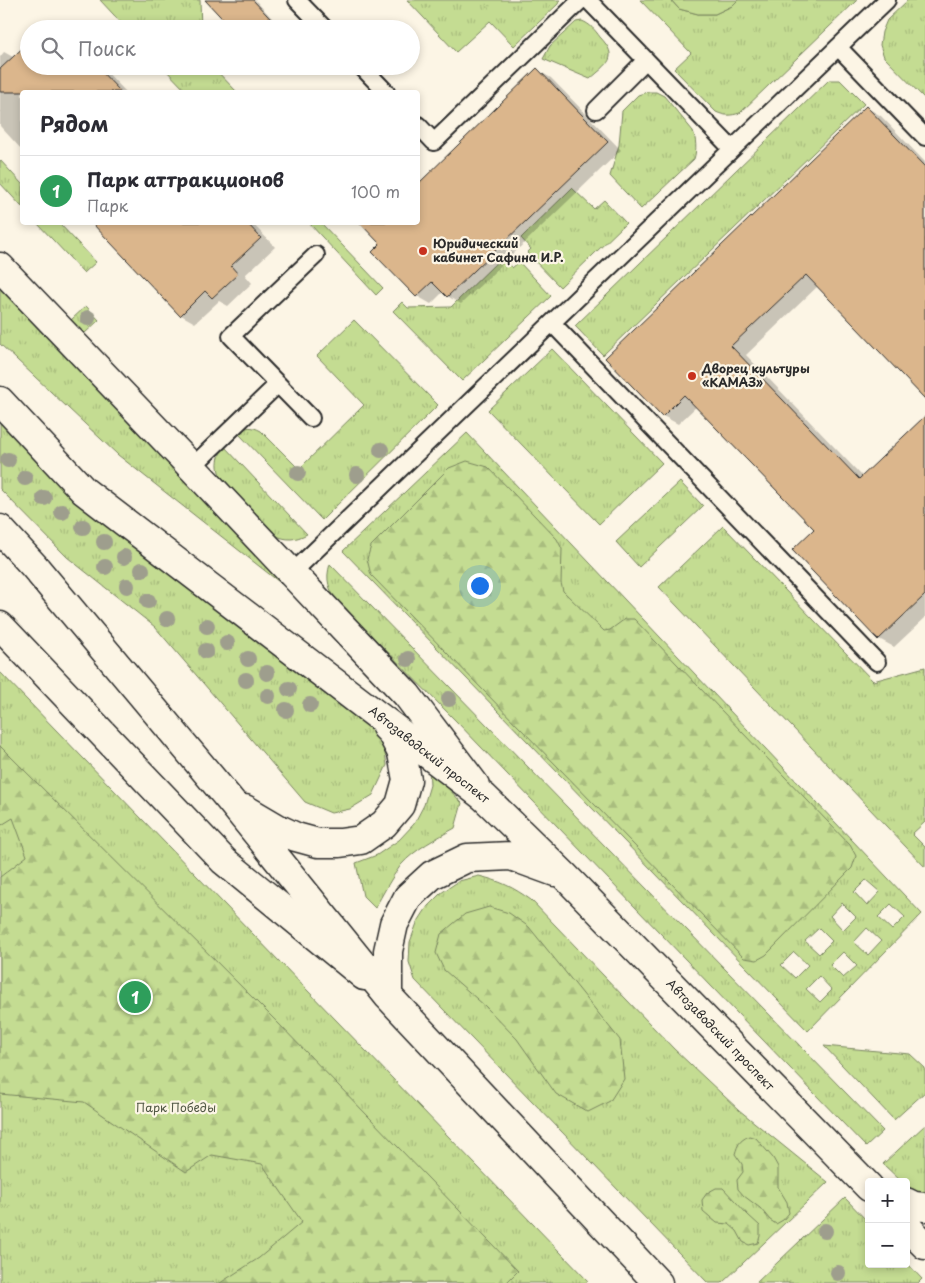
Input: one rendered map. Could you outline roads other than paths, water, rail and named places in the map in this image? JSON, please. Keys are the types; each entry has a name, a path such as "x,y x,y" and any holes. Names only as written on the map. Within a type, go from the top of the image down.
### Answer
{"street":[{"path":"0,267 407,695 484,797"},
{"name":"Автозаводский проспект","path":"0,401 84,491 484,797 564,875 865,1181"},
{"path":"0,529 34,566 229,799 388,996 658,1283"},
{"path":"0,626 224,861 388,996"},
{"path":"229,799 279,829 318,844 340,844 360,840 384,824 400,805 407,780 402,753 390,732 370,710"},
{"path":"388,996 388,951 394,924 408,897 432,875 467,858 511,856 564,875"},
{"path":"910,1204 925,1208"},
{"path":"910,1230 925,1245"}],"lane":[{"path":"297,0 316,20"},
{"path":"420,127 434,142 581,0"},
{"path":"588,0 732,149"},
{"path":"292,573 887,0"},
{"path":"838,47 925,137"},
{"path":"596,110 646,60"},
{"path":"370,75 384,90"},
{"path":"311,418 231,336 316,255"},
{"path":"552,323 877,662"},
{"path":"192,467 278,384"}],"place":[{"name":"Юридический кабинет Сафина И.Р.","path":"423,251"},
{"name":"Дворец культуры «КАМАЗ»","path":"692,376"},
{"name":"Парк аттракционов","path":"135,997"}],"park label":[{"name":"Парк Победы","path":"176,1108"}]}
